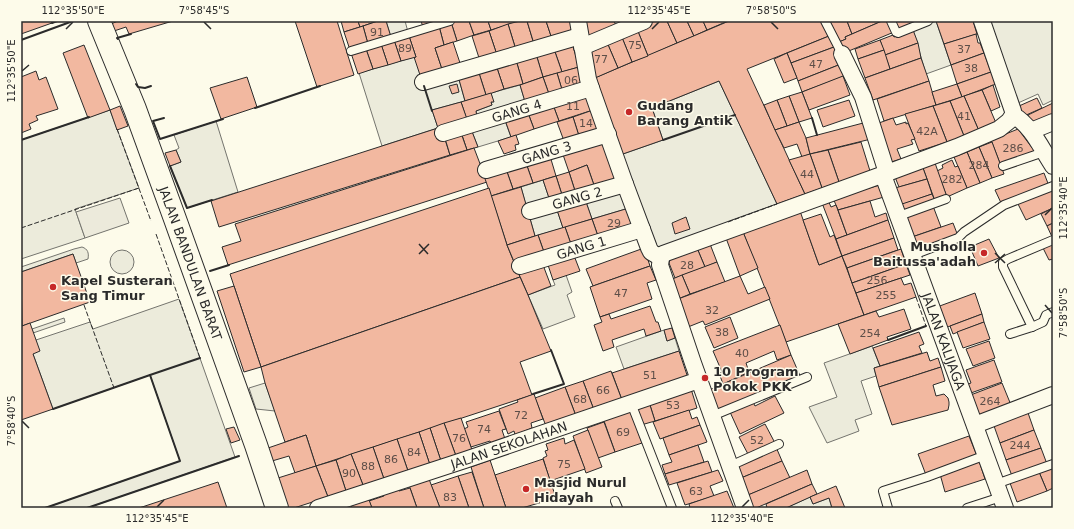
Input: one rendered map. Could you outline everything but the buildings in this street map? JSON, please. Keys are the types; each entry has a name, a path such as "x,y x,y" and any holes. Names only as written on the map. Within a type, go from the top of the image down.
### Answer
{"street":[{"name":"JALAN BANDULAN BARAT","path":"99,21 135,109 254,439 277,508"},
{"path":"422,82 580,35 644,21"},
{"path":"745,508 660,265 661,258 666,253 957,147 994,132 1009,121 1013,115 1013,111 982,21"},
{"path":"580,35 590,83 625,184 649,248 661,258"},
{"name":"JALAN KALIJAGA","path":"842,54 863,97 885,174 899,216 1001,496"},
{"name":"GANG 4","path":"443,133 590,83"},
{"path":"1013,115 1021,120 1031,131 1053,166"},
{"path":"1031,131 1053,122"},
{"name":"GANG 3","path":"486,170 608,134"},
{"name":"GANG 2","path":"530,211 625,184"},
{"name":"GANG 1","path":"520,266 642,229"},
{"name":"JALAN SEKOLAHAN","path":"318,508 465,460 699,380"},
{"path":"975,425 1053,395"}],"lane":[{"path":"351,51 450,21"},
{"path":"825,21 842,54"},
{"path":"891,21 896,32 898,33 928,21"},
{"path":"1003,166 1044,152"},
{"path":"913,255 958,238 964,232 1004,205 1053,186"},
{"path":"899,216 946,199"},
{"path":"1032,327 1003,262 1053,240"},
{"path":"1010,334 1043,322 1046,315 1053,312"},
{"path":"712,416 807,377"},
{"path":"630,403 672,508"},
{"path":"730,466 778,444"},
{"path":"888,508 883,491 927,477 986,455"},
{"path":"967,508 1001,496 1053,464"}],"shaded area":[{"path":"386,21 405,21 408,32 391,37"},
{"path":"936,21 951,65 926,74 913,30"},
{"path":"989,21 1053,21 1053,100 1043,105 1038,94 1018,103"},
{"path":"414,57 458,76 465,101 432,110 438,128 382,146 359,73"},
{"path":"719,81 777,204 656,249 620,155 663,140 652,108"},
{"path":"520,85 526,105 477,117 476,111 492,105 491,102 493,102 491,93"},
{"path":"110,110 139,188 75,209 85,238 21,259 21,140"},
{"path":"504,118 511,137 478,147 471,129"},
{"path":"216,121 238,192 187,208 170,166 181,162 176,150 179,148 174,135"},
{"path":"543,180 550,201 527,209 521,187"},
{"path":"619,189 629,208 592,219 585,199"},
{"path":"120,198 129,223 85,238 76,212"},
{"path":"556,207 563,228 535,236 529,215"},
{"path":"82,247 88,252 88,259 76,263 73,254 21,272 21,267"},
{"path":"122,250 130,254 134,262 130,270 122,274 114,270 110,262 114,254"},
{"path":"566,275 572,292 567,295 575,317 543,329 528,295 555,285 553,280"},
{"path":"179,299 235,457 87,508 45,508 180,461 150,375 53,409 33,354 36,340 90,322 93,329"},
{"path":"64,318 65,322 33,333 32,329"},
{"path":"664,330 667,341 675,338 679,351 624,369 616,347"},
{"path":"872,346 880,366 874,368 876,376 861,381 872,414 855,420 859,431 827,443 809,407 837,397 824,363"},
{"path":"265,383 275,411 256,409 249,388"},
{"path":"810,497 813,504 829,498 832,508 786,508"}],"fence":[{"path":"117,129 151,221"},
{"path":"21,228 139,188"},
{"path":"728,222 777,204"},
{"path":"156,234 200,358"},
{"path":"916,297 926,326"},
{"path":"84,305 114,388"}],"wall":[{"path":"52,23 57,21"},
{"path":"21,40 73,21"},
{"path":"118,39 117,38 131,34"},
{"path":"136,84 138,87 145,88 151,86"},
{"path":"255,108 320,86"},
{"path":"424,86 432,111"},
{"path":"663,140 735,115"},
{"path":"21,140 89,117"},
{"path":"164,118 153,121 160,139 223,119"},
{"path":"812,118 817,135"},
{"path":"170,166 187,208 212,200"},
{"path":"210,271 229,265"},
{"path":"888,340 926,326"},
{"path":"533,394 564,384 551,350"},
{"path":"45,508 180,461 150,375 200,358"},
{"path":"53,409 150,375"},
{"path":"87,508 239,456"}],"place":[{"name":"Gudang Barang Antik","path":"629,112"},
{"name":"Musholla Baitussa'adah","path":"984,253"},
{"name":"Kapel Susteran Sang Timur","path":"53,287"},
{"name":"10 Program Pokok PKK","path":"705,378"},
{"name":"Masjid Nurul Hidayah","path":"526,489"}]}
